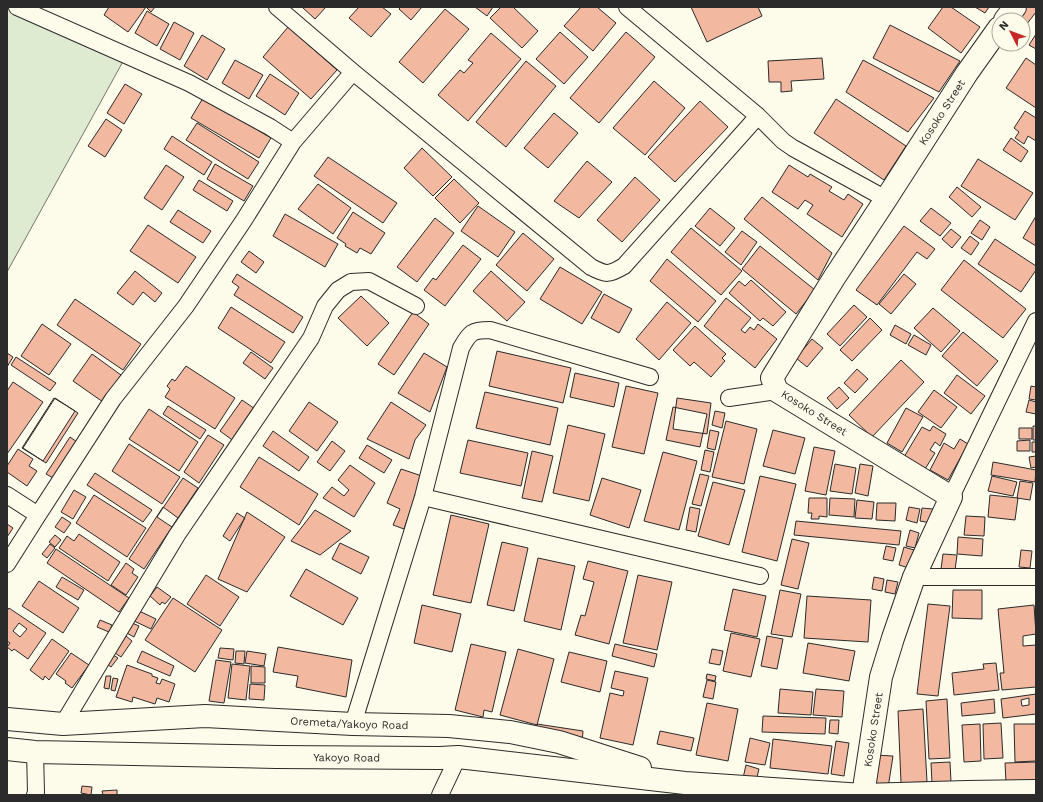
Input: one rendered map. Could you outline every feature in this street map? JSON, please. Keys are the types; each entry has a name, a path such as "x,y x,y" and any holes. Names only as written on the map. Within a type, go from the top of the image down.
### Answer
{"main road":[{"name":"Kosoko Street","path":"864,795 881,677 914,577 951,497 777,391 772,378 834,278 967,73 991,39"},
{"name":"Oremeta/Yakoyo Road","path":"7,719 63,724 205,716 353,724 449,726 510,732 559,742 684,789"},
{"name":"Yakoyo Road","path":"7,749 35,752 284,757 458,757 684,789"},
{"path":"684,789 864,795 1036,791"}],"street":[{"path":"17,7 189,83 270,127 293,142"},
{"path":"277,7 353,72 591,267 603,273 613,272 624,266 758,116"},
{"path":"627,7 758,116 788,145 886,199"},
{"path":"7,564 113,399 186,306 244,220 293,142 353,72"},
{"path":"63,724 178,535 311,338 325,306 338,290 352,282 369,281 416,306"},
{"path":"951,497 1036,321"},
{"path":"353,724 423,497 460,348 468,335 478,330 490,330 650,377"},
{"path":"728,398 777,391"},
{"path":"7,495 38,515"},
{"path":"423,497 760,576"},
{"path":"914,577 1036,577"},
{"path":"35,752 36,795"},
{"path":"440,795 458,757"}],"green space":[{"path":"7,8 63,32 126,56 7,272"}],"building":[{"path":"109,7 146,7 128,32 104,15"},
{"path":"146,7 155,7 151,12"},
{"path":"302,7 326,7 315,19"},
{"path":"359,7 382,7 391,14 371,37 349,18"},
{"path":"401,7 422,7 411,20 399,9"},
{"path":"475,7 493,7 487,16"},
{"path":"501,7 513,7 538,31 522,48 490,18"},
{"path":"581,7 597,7 616,23 593,51 564,26"},
{"path":"691,7 758,7 762,16 707,42"},
{"path":"943,7 951,7 980,27 961,53 928,28"},
{"path":"975,7 989,7 985,13"},
{"path":"1024,7 1036,7 1036,12 1031,19 1031,12 1021,12"},
{"path":"445,9 469,29 423,83 399,62"},
{"path":"147,11 169,24 157,46 135,33"},
{"path":"174,22 194,33 180,60 160,49"},
{"path":"890,25 960,61 939,92 873,58"},
{"path":"288,27 337,70 311,99 263,57"},
{"path":"560,32 588,57 564,84 536,59"},
{"path":"626,32 655,57 599,123 570,98"},
{"path":"491,33 521,59 468,121 438,95 460,70 464,73 473,63 468,60"},
{"path":"1036,34 1036,49 1031,46 1031,42"},
{"path":"202,35 225,49 207,80 184,66"},
{"path":"822,58 824,79 791,81 792,91 781,92 781,82 769,82 768,61"},
{"path":"1026,58 1036,65 1036,108 1006,88"},
{"path":"235,60 263,75 249,99 222,83"},
{"path":"863,60 934,98 908,132 846,92"},
{"path":"526,61 556,86 506,147 476,122"},
{"path":"270,74 299,93 285,115 256,96"},
{"path":"654,81 685,108 645,155 613,128"},
{"path":"125,84 142,94 124,124 107,113"},
{"path":"203,98 271,138 259,158 191,118"},
{"path":"836,99 906,146 884,180 814,133"},
{"path":"700,101 728,127 675,182 648,157"},
{"path":"1025,111 1036,118 1036,141 1028,136 1024,144 1015,138 1019,132 1014,128"},
{"path":"554,113 578,133 548,168 524,148"},
{"path":"106,119 122,130 105,157 88,146"},
{"path":"197,123 259,162 248,179 186,140"},
{"path":"172,136 212,162 204,175 164,149"},
{"path":"1011,138 1028,151 1021,162 1003,150"},
{"path":"422,148 452,177 433,196 404,168"},
{"path":"328,157 397,203 383,223 314,176"},
{"path":"978,159 1033,193 1015,220 961,186"},
{"path":"587,161 612,182 579,218 554,201"},
{"path":"215,164 253,186 244,201 207,179"},
{"path":"166,165 184,177 162,210 144,198"},
{"path":"789,165 808,177 810,174 832,187 829,191 844,200 848,194 863,204 842,237 807,214 813,205 805,200 798,209 772,192"},
{"path":"635,177 660,200 622,242 597,220"},
{"path":"454,179 479,203 460,223 435,198"},
{"path":"199,180 233,201 227,211 193,190"},
{"path":"318,184 351,208 333,234 298,209"},
{"path":"957,187 981,207 972,217 949,197"},
{"path":"762,197 832,253 818,280 744,219"},
{"path":"478,206 515,232 498,257 461,231"},
{"path":"710,208 735,228 720,246 695,226"},
{"path":"931,208 951,223 940,236 920,221"},
{"path":"178,210 211,231 203,243 170,222"},
{"path":"353,212 385,233 371,254 360,248 357,253 345,246 346,244 337,238"},
{"path":"285,214 338,244 325,267 273,236"},
{"path":"1036,216 1036,246 1023,238"},
{"path":"435,218 454,233 417,282 397,267"},
{"path":"980,220 990,227 982,240 971,233"},
{"path":"148,225 196,257 178,283 130,251"},
{"path":"904,226 935,249 927,259 917,252 877,305 856,290"},
{"path":"691,228 742,271 721,295 671,252"},
{"path":"951,229 961,237 952,248 942,239"},
{"path":"742,231 757,242 741,265 725,252"},
{"path":"523,233 554,259 527,291 496,265"},
{"path":"970,236 979,243 971,255 961,248"},
{"path":"995,239 1036,266 1036,270 1021,292 978,264"},
{"path":"463,245 481,259 445,306 424,290 433,278 436,280"},
{"path":"760,246 815,290 796,314 742,269"},
{"path":"249,251 264,262 256,273 241,262"},
{"path":"667,259 716,301 698,322 650,281"},
{"path":"964,260 1026,309 1003,338 941,290"},
{"path":"560,267 602,292 582,324 540,299"},
{"path":"135,271 162,293 155,302 143,292 133,305 117,293"},
{"path":"491,271 525,302 507,321 473,291"},
{"path":"237,274 303,317 293,333 234,295 239,287 232,282"},
{"path":"904,274 916,284 891,314 879,304"},
{"path":"751,280 786,312 773,326 763,318 760,321 729,293 739,281 745,286"},
{"path":"604,294 632,309 619,333 591,318"},
{"path":"361,296 389,323 367,346 338,318"},
{"path":"726,298 751,318 741,330 745,333 750,327 754,330 758,324 777,339 755,368 704,326"},
{"path":"75,299 141,344 123,370 57,325"},
{"path":"667,302 691,323 659,360 636,339"},
{"path":"854,305 867,317 840,346 827,334"},
{"path":"231,307 285,342 271,363 218,328"},
{"path":"933,308 960,331 941,352 914,328"},
{"path":"413,312 429,324 394,375 378,364"},
{"path":"870,318 882,330 852,361 840,350"},
{"path":"42,324 71,344 49,375 21,356"},
{"path":"895,325 911,334 906,344 890,335"},
{"path":"695,326 726,354 722,358 725,361 711,377 694,362 690,366 673,350"},
{"path":"963,332 998,361 977,386 942,356"},
{"path":"914,335 931,345 926,355 908,345"},
{"path":"812,339 823,348 807,367 796,358"},
{"path":"497,351 571,368 563,403 489,386"},
{"path":"251,352 273,368 265,379 243,363"},
{"path":"7,353 13,357 7,367"},
{"path":"424,353 447,367 430,412 398,393"},
{"path":"92,354 121,375 103,402 73,381"},
{"path":"16,357 56,383 50,391 11,365"},
{"path":"901,360 924,382 872,437 849,415"},
{"path":"186,366 235,398 215,429 165,397 170,389 167,386 172,379 175,381"},
{"path":"857,369 868,379 855,393 844,383"},
{"path":"575,373 619,383 614,407 570,397"},
{"path":"957,375 985,396 971,414 944,393"},
{"path":"13,382 43,402 7,454 7,391"},
{"path":"626,386 658,393 644,454 612,447"},
{"path":"1031,386 1036,387 1036,400 1029,399"},
{"path":"839,387 849,398 837,409 827,398"},
{"path":"934,390 957,407 941,428 918,412"},
{"path":"485,392 558,408 550,445 476,428"},
{"path":"54,398 75,411 43,461 22,448"},
{"path":"55,398 78,413 46,463 23,448"},
{"path":"677,398 711,403 707,434 673,429"},
{"path":"242,400 258,411 235,442 220,431"},
{"path":"1029,400 1036,402 1036,414 1026,412"},
{"path":"309,402 338,422 317,451 289,431"},
{"path":"391,402 426,425 415,440 409,459 367,439"},
{"path":"168,406 206,430 200,439 163,414"},
{"path":"673,407 707,414 700,447 666,440"},
{"path":"906,408 923,417 902,452 887,443"},
{"path":"149,409 198,442 179,471 129,439"},
{"path":"715,411 725,413 722,428 712,425"},
{"path":"726,421 757,429 744,484 712,477"},
{"path":"568,425 605,434 589,501 553,493"},
{"path":"933,426 946,434 940,446 935,442 930,450 935,453 925,469 904,457 922,427 930,431"},
{"path":"1033,426 1036,426 1036,440 1033,440"},
{"path":"1019,428 1032,428 1032,439 1019,439"},
{"path":"710,430 719,432 715,450 707,448"},
{"path":"773,430 805,438 795,474 763,466"},
{"path":"273,431 309,457 299,471 263,446"},
{"path":"208,435 224,445 199,483 184,472"},
{"path":"70,437 80,444 57,480 46,474"},
{"path":"960,439 968,444 948,480 930,470 944,443 954,449"},
{"path":"468,440 528,453 521,486 460,473"},
{"path":"1030,440 1030,451 1017,451 1017,441"},
{"path":"332,441 345,451 330,471 317,462"},
{"path":"1032,442 1036,442 1036,452 1032,452"},
{"path":"129,444 180,477 162,504 112,471"},
{"path":"367,445 392,460 384,473 359,458"},
{"path":"814,447 835,451 826,495 805,491"},
{"path":"18,449 33,459 29,466 37,471 27,486 7,472 7,466"},
{"path":"705,450 714,452 710,472 701,470"},
{"path":"532,451 553,456 542,502 522,498"},
{"path":"663,452 697,461 679,530 644,521"},
{"path":"1036,456 1036,467 1031,468 1029,457"},
{"path":"259,457 318,494 299,525 240,487"},
{"path":"993,462 1036,470 1035,482 991,475"},
{"path":"835,464 856,468 852,494 830,491"},
{"path":"860,464 873,466 868,496 855,493"},
{"path":"350,465 375,483 354,517 323,498 332,487 344,496 349,490 338,480"},
{"path":"401,469 422,476 404,529 393,525 400,509 387,503"},
{"path":"95,473 152,510 143,522 87,485"},
{"path":"700,474 709,476 701,506 692,504"},
{"path":"760,476 796,484 777,561 742,552"},
{"path":"992,476 1017,482 1013,496 988,491"},
{"path":"183,478 198,488 172,527 157,517"},
{"path":"602,478 641,490 629,528 590,515"},
{"path":"1020,481 1033,483 1030,500 1017,498"},
{"path":"713,482 745,490 729,545 698,536"},
{"path":"74,490 86,497 73,519 61,512"},
{"path":"94,495 146,528 127,557 76,523"},
{"path":"990,495 1018,498 1015,520 988,517"},
{"path":"809,498 827,498 827,517 819,516 819,519 811,519 812,513 808,513"},
{"path":"830,498 855,499 854,517 829,515"},
{"path":"857,500 874,502 872,519 855,518"},
{"path":"877,503 896,503 895,521 876,520"},
{"path":"163,507 178,518 144,569 129,559"},
{"path":"690,507 700,509 696,532 686,530"},
{"path":"909,507 920,509 917,523 906,520"},
{"path":"922,508 933,509 931,523 920,521"},
{"path":"315,510 351,531 320,555 291,541"},
{"path":"247,512 285,537 247,592 218,579"},
{"path":"237,513 245,518 230,541 223,536"},
{"path":"451,515 489,524 471,603 433,595"},
{"path":"966,516 985,517 984,536 964,535"},
{"path":"62,517 71,523 64,533 55,527"},
{"path":"796,521 901,531 899,545 794,535"},
{"path":"7,524 13,528 7,537"},
{"path":"910,530 919,533 915,548 906,546"},
{"path":"79,534 120,562 108,581 59,548 67,536 74,541"},
{"path":"55,535 61,540 55,547 49,542"},
{"path":"958,537 983,539 982,556 957,554"},
{"path":"792,539 809,543 798,589 781,585"},
{"path":"502,542 528,548 514,611 487,605"},
{"path":"340,543 369,557 361,574 332,559"},
{"path":"50,544 55,548 47,558 42,554"},
{"path":"886,546 896,548 893,561 883,559"},
{"path":"904,547 914,550 909,568 899,565"},
{"path":"56,549 129,598 119,612 47,563"},
{"path":"1021,550 1032,551 1030,568 1019,567"},
{"path":"943,554 957,555 955,570 941,569"},
{"path":"538,558 575,566 561,630 524,621"},
{"path":"588,561 628,571 609,644 575,635 581,615 585,616 594,582 583,579"},
{"path":"126,563 134,569 132,573 138,577 126,595 111,585"},
{"path":"306,569 358,598 343,625 290,596"},
{"path":"206,575 239,597 220,626 187,604"},
{"path":"638,575 672,582 657,650 623,643"},
{"path":"62,577 84,590 78,600 56,587"},
{"path":"874,577 884,579 882,591 872,589"},
{"path":"887,580 898,582 895,594 885,592"},
{"path":"39,581 79,608 63,633 22,606"},
{"path":"157,587 171,597 165,604 162,602 160,605 150,596"},
{"path":"733,589 766,596 757,637 724,630"},
{"path":"780,590 801,594 792,637 771,634"},
{"path":"953,590 982,590 982,619 952,618"},
{"path":"807,596 871,600 868,642 804,638"},
{"path":"173,598 222,630 195,672 145,640"},
{"path":"928,604 950,606 938,696 917,694"},
{"path":"422,605 461,614 452,652 414,643"},
{"path":"1034,605 1036,634 1023,636 1023,646 1036,645 1036,687 1002,690 1000,673 1004,673 998,609"},
{"path":"9,608 46,633 28,659 14,649 12,651 7,647 10,643 7,641 7,611","holes":["19,623 27,629 20,637 13,631"]},
{"path":"137,610 156,619 151,629 132,620"},
{"path":"100,620 112,625 109,632 97,627"},
{"path":"130,622 139,626 134,637 125,632"},
{"path":"731,633 760,639 751,677 723,671"},
{"path":"126,636 132,641 121,657 115,653"},
{"path":"767,636 783,639 777,669 761,666"},
{"path":"52,639 69,651 49,680 45,676 43,680 30,670"},
{"path":"808,643 855,651 849,681 803,673"},
{"path":"471,644 506,652 492,712 484,710 483,717 455,710"},
{"path":"615,644 657,654 654,667 612,656"},
{"path":"278,647 352,660 346,697 296,687 298,676 273,672"},
{"path":"220,648 234,649 233,660 218,658"},
{"path":"518,649 554,659 537,725 500,715"},
{"path":"712,649 723,651 720,665 709,663"},
{"path":"142,651 174,666 170,676 137,662"},
{"path":"236,651 245,651 244,664 235,663"},
{"path":"247,651 266,654 264,666 245,663"},
{"path":"569,652 607,661 600,692 561,682"},
{"path":"71,653 89,665 72,688 65,683 66,681 56,674"},
{"path":"110,653 118,658 111,667 104,662"},
{"path":"216,660 231,662 224,703 209,701"},
{"path":"996,663 999,690 954,695 952,673 984,669 983,664"},
{"path":"232,664 250,666 246,700 228,698"},
{"path":"127,665 152,674 152,676 158,678 156,683 160,684 162,679 175,684 169,702 157,698 155,704 133,697 132,702 116,697"},
{"path":"251,666 265,667 265,683 251,683"},
{"path":"615,671 648,678 633,745 600,738 610,693 623,696 624,691 611,688"},
{"path":"707,674 716,676 715,681 706,679"},
{"path":"106,676 111,676 109,689 104,688"},
{"path":"113,678 118,679 115,691 111,690"},
{"path":"707,680 716,682 713,699 703,697"},
{"path":"250,684 265,685 264,700 249,699"},
{"path":"780,689 813,692 811,715 778,713"},
{"path":"816,689 844,691 842,717 813,715"},
{"path":"1036,694 1036,714 1003,718 1001,699","holes":["1029,698 1029,705 1022,706 1021,700"]},
{"path":"947,699 950,758 929,759 926,701"},
{"path":"994,699 995,713 962,716 961,703"},
{"path":"707,703 738,709 728,761 696,755"},
{"path":"923,709 927,782 901,783 898,711"},
{"path":"763,716 826,718 825,734 762,732"},
{"path":"830,720 839,720 838,734 829,733"},
{"path":"1001,723 1003,758 984,759 983,724"},
{"path":"537,724 583,731 582,743 536,736"},
{"path":"980,724 981,761 964,762 962,725"},
{"path":"1014,724 1036,724 1036,761 1015,762"},
{"path":"660,731 694,738 691,751 657,744"},
{"path":"750,738 770,743 765,765 745,762"},
{"path":"773,739 832,746 828,774 770,768"},
{"path":"836,741 849,743 844,776 831,774"},
{"path":"875,755 893,756 888,788 871,786"},
{"path":"950,762 951,782 932,783 931,763"},
{"path":"1036,762 1036,782 1006,783 1005,763"},
{"path":"746,765 759,769 756,781 743,778"},
{"path":"82,786 92,787 91,795 81,793"},
{"path":"117,790 117,795 103,795 102,791"}]}
